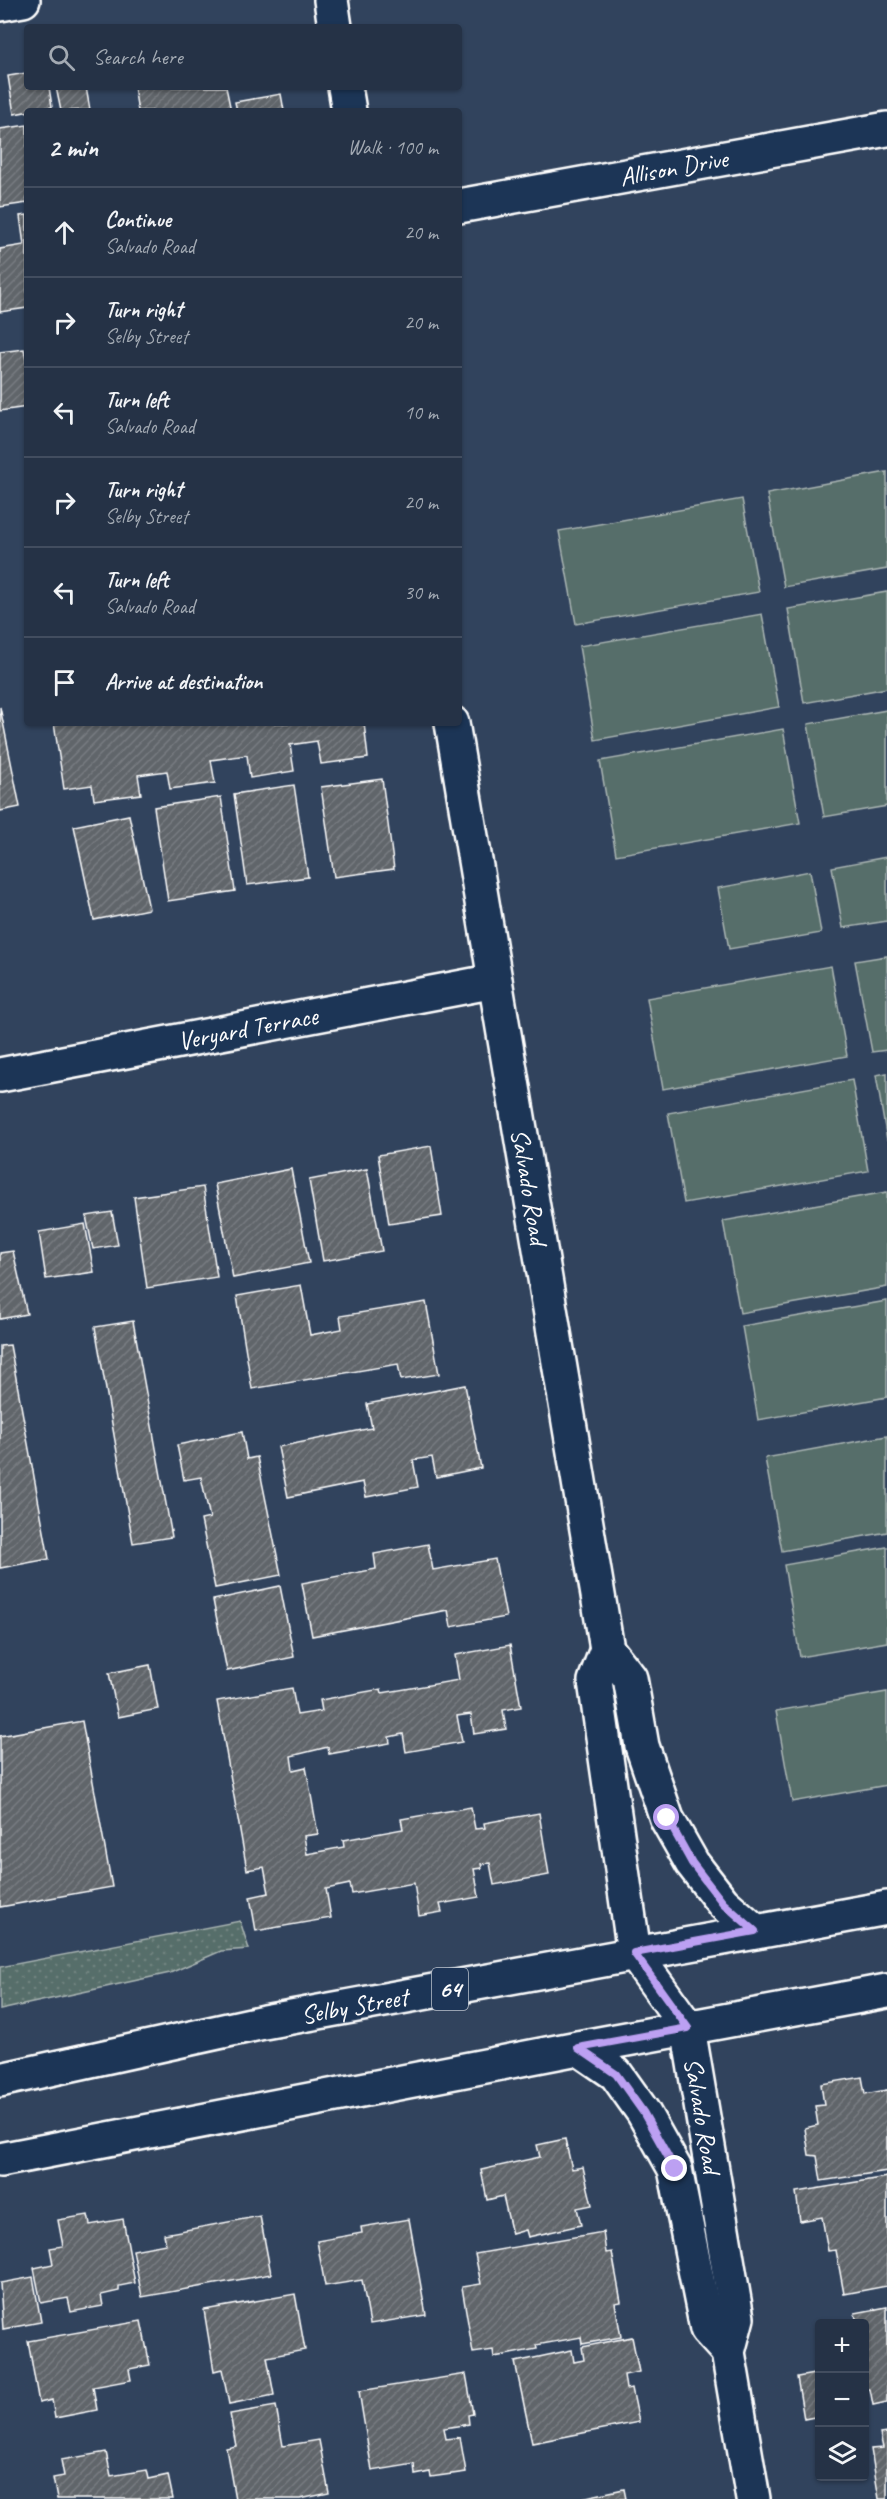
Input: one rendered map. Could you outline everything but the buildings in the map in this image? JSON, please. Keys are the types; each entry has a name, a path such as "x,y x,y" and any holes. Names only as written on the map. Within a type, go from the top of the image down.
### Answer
{"street":[{"path":"0,4 23,0"},
{"path":"331,0 335,24"},
{"path":"346,90 348,108"},
{"name":"Allison Drive","path":"462,205 887,129"},
{"name":"Salvado Road","path":"452,726 607,1649 630,1678 642,1746 667,1818 692,1863 717,1895 755,1931"},
{"name":"Veryard Terrace","path":"0,1075 495,981"},
{"name":"Salvado Road","path":"607,1649 595,1682 634,1953 688,2028 737,2318 728,2352 753,2499"},
{"name":"Selby Street","path":"0,2080 264,2022 887,1908"},
{"path":"0,2160 578,2048 887,1991"},
{"name":"Salvado Road","path":"578,2048 616,2074 643,2112 675,2169 707,2329 728,2352"}],"green space":[{"path":"887,472 887,569 784,587 767,494"},
{"path":"742,499 759,592 576,624 559,531"},
{"path":"887,592 887,688 804,703 788,609"},
{"path":"762,614 779,707 595,740 579,646"},
{"path":"887,710 887,806 824,817 808,724"},
{"path":"783,729 800,823 616,855 600,761"},
{"path":"887,857 887,921 843,928 832,867"},
{"path":"810,871 821,933 729,949 718,888"},
{"path":"887,956 887,1050 872,1052 855,961"},
{"path":"831,966 847,1056 663,1089 647,998"},
{"path":"887,1073 887,1140 876,1075"},
{"path":"852,1080 868,1171 684,1203 668,1113"},
{"path":"887,1192 887,1287 740,1313 723,1221"},
{"path":"887,1301 887,1397 758,1420 742,1326"},
{"path":"887,1436 887,1532 782,1551 765,1458"},
{"path":"887,1547 887,1642 800,1657 784,1565"},
{"path":"887,1692 887,1785 792,1802 776,1711"},
{"path":"240,1921 249,1949 221,1951 170,1973 0,2010 0,1967"}],"route":[{"path":"667,1818 692,1863 723,1903 755,1931 634,1953 688,2028 578,2048 616,2074 643,2112 675,2169"}]}
